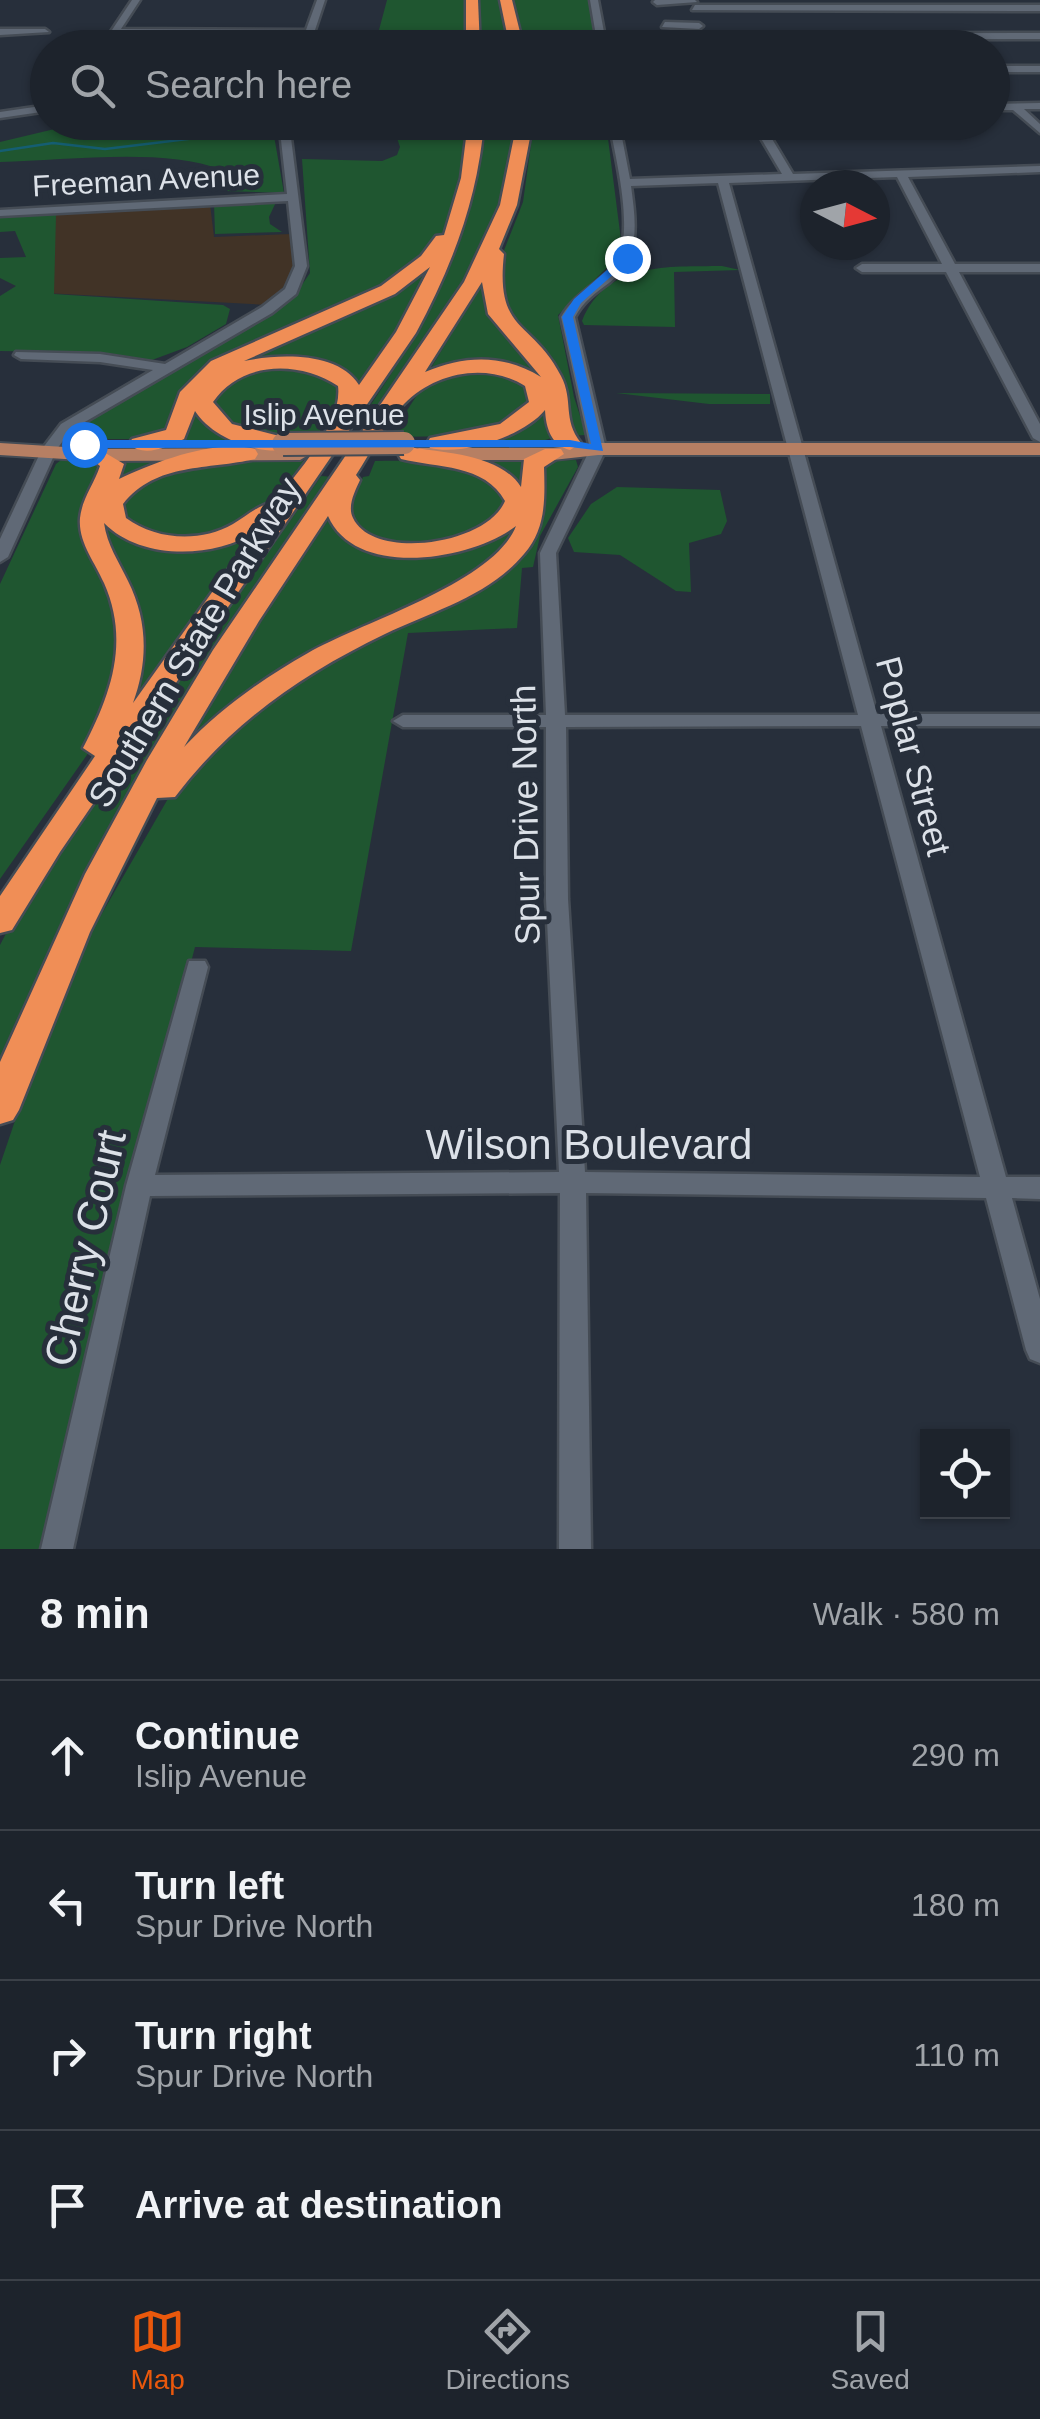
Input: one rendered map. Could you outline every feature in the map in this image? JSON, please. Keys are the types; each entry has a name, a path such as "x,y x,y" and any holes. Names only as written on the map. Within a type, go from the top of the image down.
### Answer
{"highway":[{"path":"472,0 473,30"},
{"path":"506,0 514,30"},
{"name":"Southern State Parkway","path":"0,922 47,848 379,376 430,291 466,199 474,140"},
{"name":"Southern State Parkway","path":"0,1110 103,874 140,801 228,650 472,284 501,226 520,164 523,140"},
{"path":"140,444 159,442 176,434 191,392 218,365 364,302 411,275 439,246 466,199"},
{"path":"103,874 185,760 250,700 334,648 462,589 515,550 528,530 534,508 532,464 561,448 551,377 496,310 492,273 501,226"},
{"path":"292,449 240,435 213,422 202,402 207,392 229,374 258,366 290,363 327,369 348,383 350,392 337,434"},
{"path":"389,409 423,380 452,368 509,369 536,382 540,403 518,424 501,432 438,444"},
{"path":"354,460 339,510 344,524 374,544 420,551 446,550 490,537 506,526 515,512 515,499 496,477 460,462 400,451"},
{"path":"248,454 188,461 144,474 116,494 110,506 112,519 120,530 158,544 206,542 248,529 301,484"},
{"path":"47,848 130,677 132,644 128,616 94,538 92,519 96,501 112,464 97,455"}],"main road":[{"name":"Islip Avenue","path":"50,449 84,444 400,451 561,448"},
{"name":"Islip Avenue","path":"400,451 438,444 598,449 1040,449"},
{"name":"Islip Avenue","path":"0,449 50,449 97,455 248,454 292,449"}],"street":[{"path":"115,30 136,0"},
{"path":"311,30 321,0"},
{"path":"594,0 600,30"},
{"path":"657,2 1040,8"},
{"path":"693,3 700,30"},
{"path":"665,25 699,26"},
{"path":"0,32 30,32"},
{"path":"1010,37 1040,36"},
{"path":"1010,68 1040,69"},
{"path":"1010,106 1040,106"},
{"path":"1015,106 1040,130"},
{"path":"0,115 30,111"},
{"path":"0,556 50,449 66,427 267,310 291,291 301,266 286,140"},
{"path":"598,449 567,322 577,301 618,269 629,253 617,140"},
{"path":"767,140 789,178"},
{"path":"624,183 1040,169"},
{"path":"901,174 1040,438"},
{"name":"Poplar Street","path":"723,180 1040,1350"},
{"name":"Freeman Avenue","path":"0,212 294,197"},
{"path":"862,268 1040,268"},
{"path":"21,356 100,358 165,368"},
{"name":"Spur Drive North","path":"575,1549 573,1182 557,899 556,720 548,552 598,449"},
{"path":"403,721 1040,720"},
{"name":"Cherry Court","path":"57,1549 139,1186 197,967"},
{"name":"Wilson Boulevard","path":"139,1186 573,1182 1040,1188"}],"shaded area":[{"path":"210,204 214,237 291,234 294,274 269,305 45,293 51,213"}],"green space":[{"path":"387,0 465,0 466,30 379,30"},
{"path":"478,0 500,0 508,30 480,30"},
{"path":"513,0 590,0 594,30 521,30"},
{"path":"30,135 30,140 275,140 284,193 226,191 222,170 172,159 113,157 0,162 0,142"},
{"path":"398,140 467,140 458,202 437,243 395,282 246,347 171,434 158,439 71,436 91,419 293,298 310,273 302,159 382,161 397,155"},
{"path":"482,140 515,140 501,206 477,257 443,317 371,422 359,422 444,281 471,206"},
{"path":"532,140 608,140 621,240 617,258 558,315 574,397 586,435 566,436 565,412 502,310 499,263 523,202"},
{"path":"277,200 270,224 282,232 215,234 214,203"},
{"path":"56,215 54,294 223,305 230,309 226,324 187,347 152,360 107,353 0,351 0,296 16,286 0,278 0,258 26,257 15,231 0,232 0,217"},
{"path":"722,266 740,270 674,272 675,327 584,325 582,321 593,301 623,277 661,268"},
{"path":"426,267 432,268 419,299 364,386 326,364 308,360 287,360 239,370 203,391 198,405 207,420 233,436 226,442 178,442 197,393 219,369 273,339 372,300"},
{"path":"480,286 487,287 542,371 555,437 542,441 460,442 535,418 530,372 431,368"},
{"path":"270,366 323,369 347,391 330,424 324,423 317,437 278,437 222,422 208,404 219,385"},
{"path":"479,367 536,388 522,418 459,436 390,437 424,384"},
{"path":"616,393 770,394 770,404 709,404"},
{"path":"183,456 108,502 150,543 253,536 140,696 132,693 103,535 103,502 119,460"},
{"path":"526,456 528,508 502,555 202,736 194,734 257,626 332,514 353,538 424,547 470,546 509,527 524,508 475,458"},
{"path":"61,460 106,461 95,491 126,634 112,707 89,752 0,879 0,584"},
{"path":"576,460 578,467 540,536 533,567 522,568 517,628 408,633 351,951 195,947 39,1549 0,1549 0,1165 23,1097 93,929 177,783 290,679 499,571 542,461"},
{"path":"218,461 304,461 261,516 245,526 190,539 158,538 122,519 119,506 143,479"},
{"path":"375,461 431,462 484,477 510,502 505,518 431,547 407,547 384,540 363,529 347,512"},
{"path":"321,476 334,477 0,1070 0,945 14,918"},
{"path":"617,487 720,490 727,521 721,534 689,543 691,592 676,591 620,555 574,552 568,538 591,504"}],"waterway":[{"path":"0,151 53,143 105,149 179,140"}],"route":[{"path":"84,444 570,443 598,449 567,322 577,301 627,258"}]}
